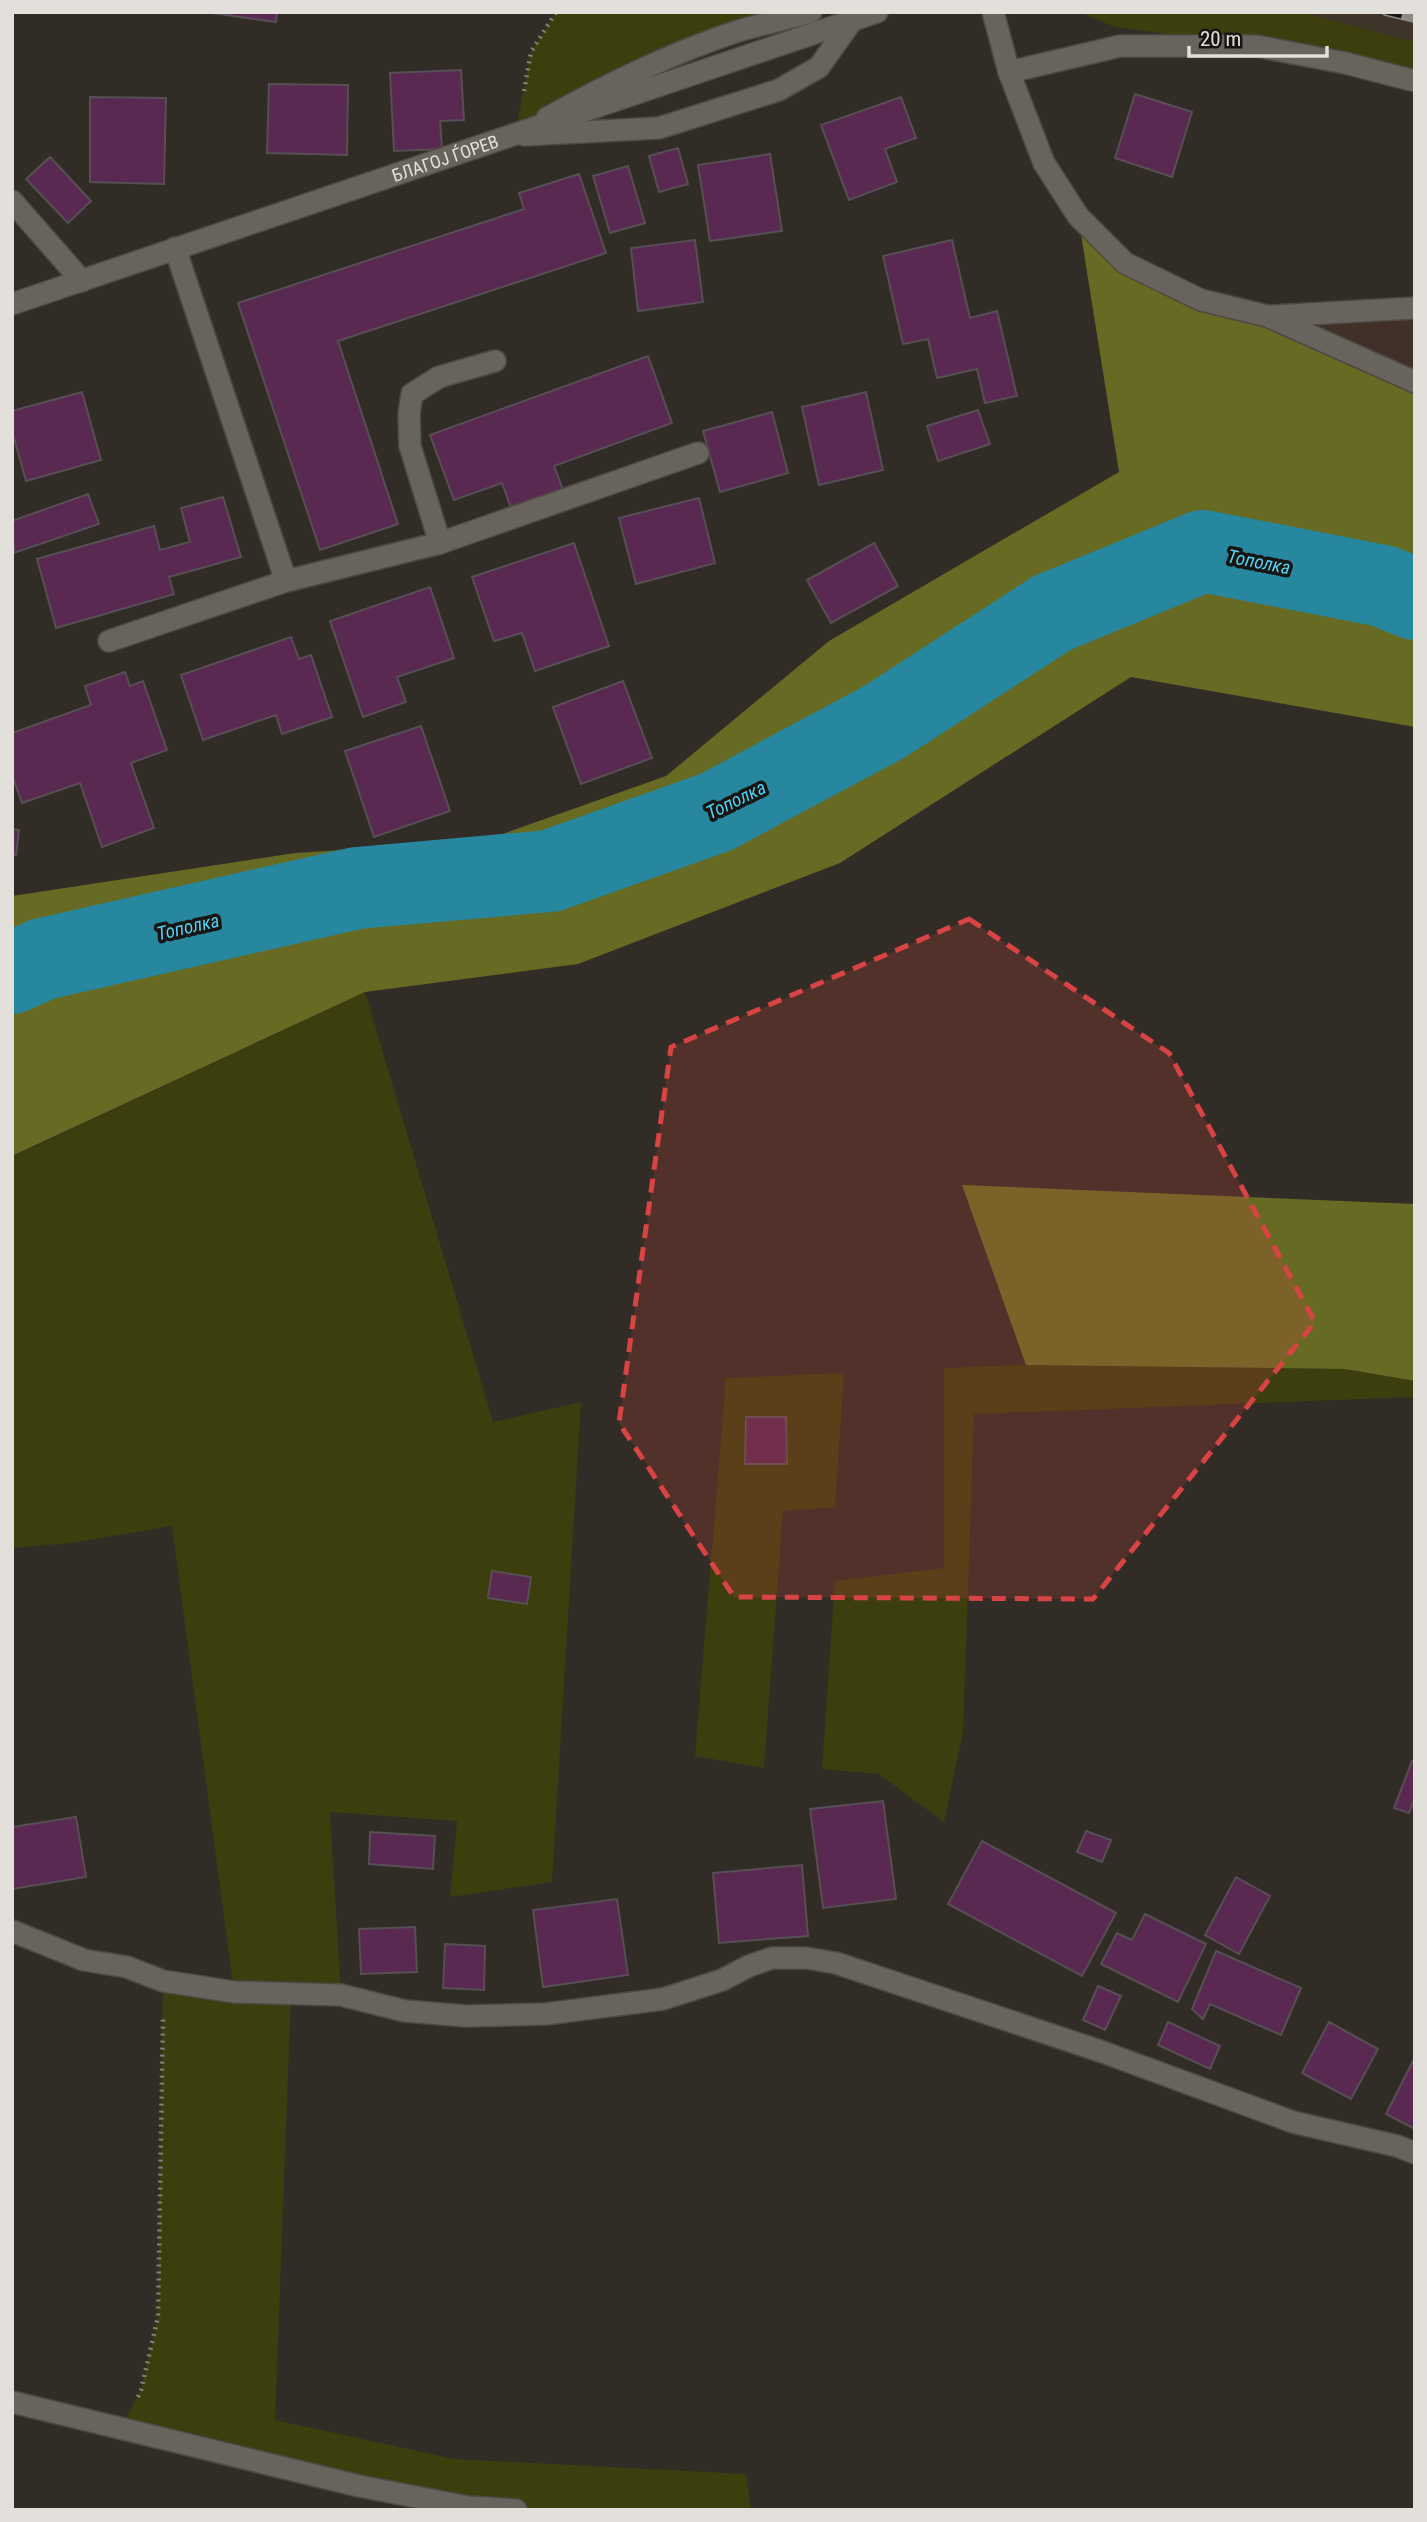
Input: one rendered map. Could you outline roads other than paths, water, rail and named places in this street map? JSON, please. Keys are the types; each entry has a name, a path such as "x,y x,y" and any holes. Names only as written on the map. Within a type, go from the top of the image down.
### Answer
{"street":[{"path":"515,135 602,88 672,56 738,31 811,12"},
{"name":"БЛАГОЈ ЃОРЕВ","path":"12,304 877,12"},
{"path":"993,12 1009,72 1044,163 1078,216 1125,263 1201,300 1267,316 1415,382"},
{"path":"515,135 659,128 779,90 819,67 851,22"},
{"path":"1009,72 1120,46 1256,46 1345,63 1415,81"},
{"path":"12,201 82,281"},
{"path":"175,248 286,581"},
{"path":"1267,316 1415,308"},
{"path":"440,543 410,446 409,414 412,394 439,377 495,360"},
{"path":"108,641 286,581 440,543 698,453"},
{"path":"12,1931 84,1960 127,1967 163,1980 234,1992 341,1994 405,2011 466,2016 546,2014 663,1999 722,1980 772,1958 806,1958 836,1963 1100,2050 1293,2122 1397,2146 1415,2153"},
{"path":"12,2402 359,2486 468,2507 516,2510"}],"waterway":[{"name":"Тополка","path":"12,973 43,959 357,888 550,871 716,812 884,722 1052,613 1203,551 1383,586 1415,599"}],"railway":[{"path":"1386,12 1415,19"}]}
